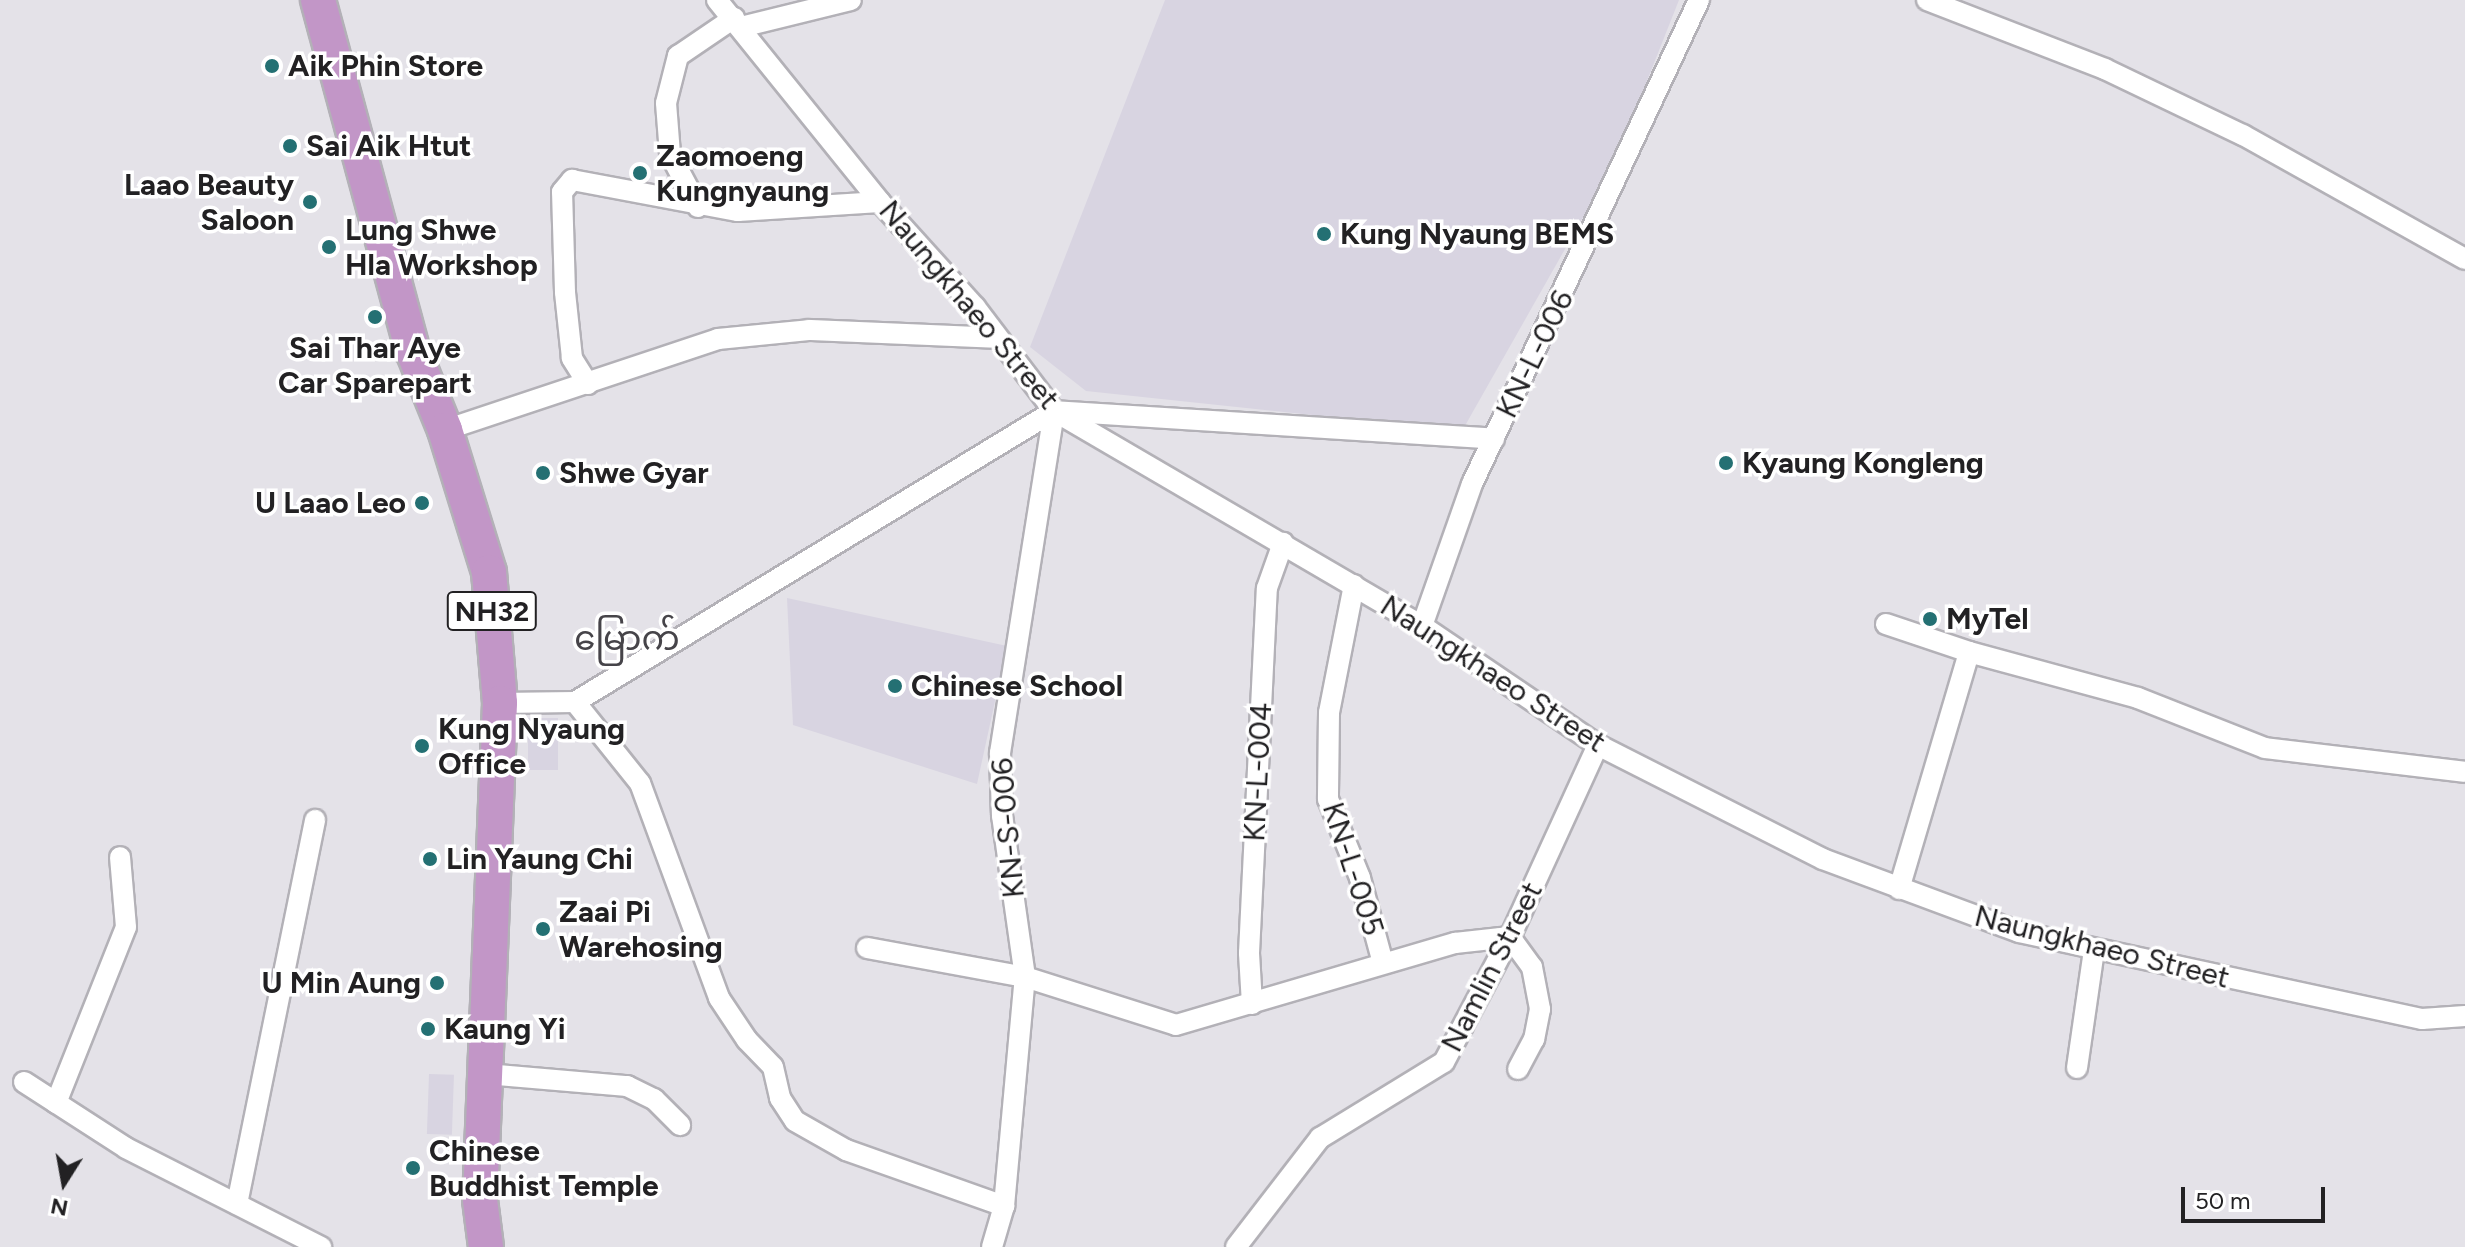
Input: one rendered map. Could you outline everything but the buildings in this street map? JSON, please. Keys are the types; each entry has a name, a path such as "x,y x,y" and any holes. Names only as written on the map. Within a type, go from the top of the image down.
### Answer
{"highway":[{"name":"NH32","path":"318,0 413,351 445,430 489,572 500,703 480,1200 486,1247"}],"street":[{"name":"Naungkhaeo Street","path":"717,0 1054,411 1422,626 1598,745 1823,859 2019,932 2422,1019 2465,1016"},
{"path":"698,207 670,154 666,103 678,56 738,23 851,0"},
{"name":"KN-L-006","path":"1422,626 1472,484 1699,0"},
{"path":"1927,0 2105,69 2243,135 2465,259"},
{"path":"588,384 572,358 562,192 572,180 698,207 738,211 880,202"},
{"path":"445,430 718,339 809,330 997,338"},
{"path":"500,703 575,702 1054,411 1494,439"},
{"name":"KN-S-006","path":"992,1247 1004,1206 1025,977 1002,816 1000,753 1054,411"},
{"name":"KN-L-004","path":"1252,1004 1249,953 1267,588 1283,543"},
{"name":"KN-L-005","path":"1354,585 1329,713 1328,799 1360,878 1383,963"},
{"path":"1886,624 1969,652 2138,698 2265,748 2465,772"},
{"path":"1899,889 1969,652"},
{"path":"575,702 640,783 719,998 747,1040 773,1067 780,1098 795,1121 846,1150 1004,1206"},
{"name":"Namlin Street","path":"1236,1247 1320,1138 1444,1062 1510,937 1598,745"},
{"path":"237,1204 315,820"},
{"path":"56,1103 126,927 120,857"},
{"path":"867,948 1025,977 1176,1025 1455,943 1510,937 1532,967 1540,1009 1534,1039 1518,1069"},
{"path":"2077,1068 2094,950"},
{"path":"486,1074 627,1086 654,1099 680,1125"},
{"path":"24,1082 126,1148 321,1247"}],"shaded area":[{"name":"Kung Nyaung BEMS","path":"1165,0 1679,0 1616,159 1462,431 1086,391 1030,347"},
{"name":"Chinese School","path":"787,598 1007,646 977,784 793,725"},
{"path":"528,718 558,718 558,770 528,770"},
{"path":"429,1074 454,1075 452,1135 427,1134"}],"place":[{"name":"Aik Phin Store","path":"272,66"},
{"name":"Sai Aik Htut","path":"290,146"},
{"name":"Zaomoeng Kungnyaung","path":"640,173"},
{"name":"Laao Beauty Saloon","path":"310,202"},
{"name":"Kung Nyaung BEMS","path":"1324,234"},
{"name":"Lung Shwe Hla Workshop","path":"329,247"},
{"name":"Sai Thar Aye Car Sparepart","path":"375,317"},
{"name":"Kyaung Kongleng","path":"1726,463"},
{"name":"Shwe Gyar","path":"543,473"},
{"name":"U Laao Leo","path":"422,503"},
{"name":"MyTel","path":"1930,619"},
{"name":"Chinese School","path":"895,686"},
{"name":"Kung Nyaung Office","path":"422,746"},
{"name":"Lin Yaung Chi","path":"430,859"},
{"name":"Zaai Pi Warehosing","path":"543,929"},
{"name":"U Min Aung","path":"437,983"},
{"name":"Kaung Yi","path":"428,1029"},
{"name":"Chinese Buddhist Temple","path":"413,1168"}],"district":[{"name":"မြောက်","path":"627,639"}]}
